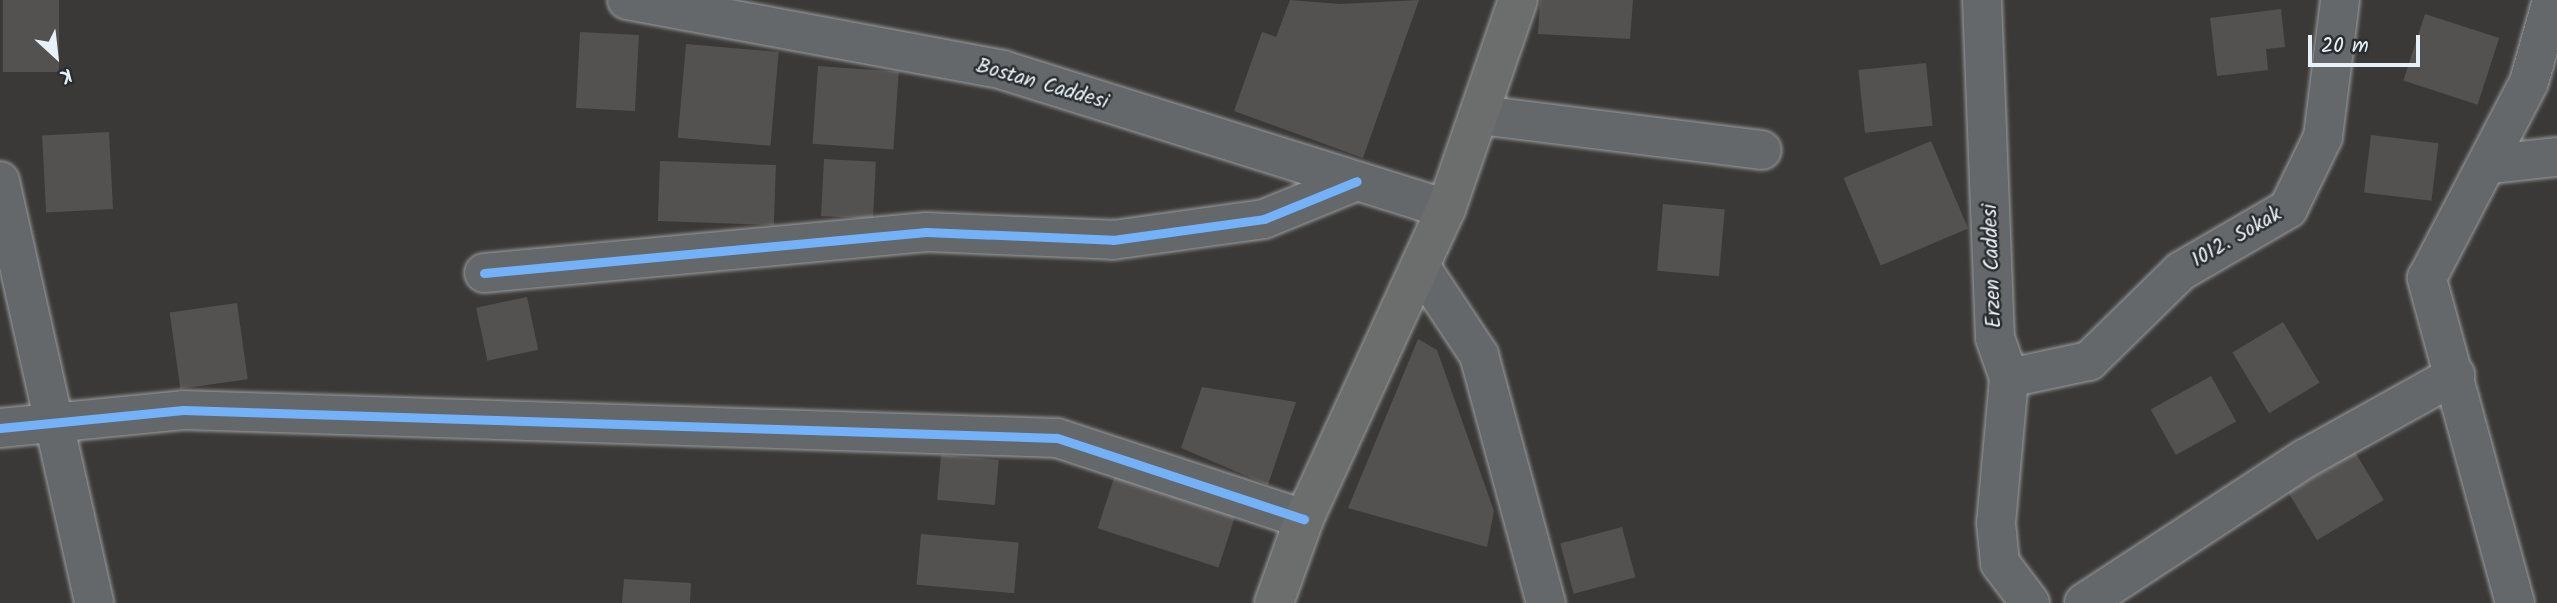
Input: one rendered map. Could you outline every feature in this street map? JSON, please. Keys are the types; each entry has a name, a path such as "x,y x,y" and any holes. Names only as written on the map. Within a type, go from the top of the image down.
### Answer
{"main road":[{"path":"1274,603 1304,519 1446,208 1518,0"}],"street":[{"name":"Bostan Caddesi","path":"627,0 684,5 1003,71 1446,208"},
{"name":"Erzen Caddesi","path":"1982,0 1995,338 2009,377 1996,523 2000,563 2030,603"},
{"name":"1012. Sokak","path":"2009,377 2089,361 2181,271 2288,209 2323,137 2340,0"},
{"path":"2515,603 2427,278 2453,223 2491,164 2529,82 2552,0"},
{"path":"1480,115 1762,150"},
{"path":"2491,164 2557,157"},
{"path":"0,181 57,424 94,603"},
{"path":"484,273 926,232 1113,240 1264,219 1357,181"},
{"path":"1420,266 1479,355 1546,603"},
{"path":"2084,603 2306,458 2455,375"},
{"path":"0,428 197,410 1057,438 1304,519"}],"building":[{"path":"3,0 59,0 59,72 3,72"},
{"path":"1290,0 1340,4 1419,0 1363,158 1234,111 1262,32 1276,37"},
{"path":"1540,0 1633,0 1630,39 1538,34"},
{"path":"2281,9 2285,47 2266,49 2268,70 2217,76 2210,18"},
{"path":"2425,14 2499,38 2478,105 2403,81"},
{"path":"580,32 639,35 635,111 576,108"},
{"path":"686,44 779,52 770,146 678,138"},
{"path":"1926,63 1933,126 1865,133 1858,70"},
{"path":"818,66 899,72 893,149 813,144"},
{"path":"109,132 113,209 46,212 42,136"},
{"path":"2371,135 2438,143 2431,201 2364,193"},
{"path":"1931,141 1968,228 1881,266 1844,178"},
{"path":"824,159 876,162 873,219 821,216"},
{"path":"660,161 776,165 774,225 658,221"},
{"path":"1663,204 1725,209 1719,276 1657,271"},
{"path":"527,297 538,350 487,361 476,308"},
{"path":"237,303 248,379 180,389 170,312"},
{"path":"2283,322 2320,383 2269,413 2232,352"},
{"path":"1418,339 1437,350 1494,511 1487,547 1348,508"},
{"path":"2211,376 2236,421 2176,455 2151,409"},
{"path":"1202,387 1296,402 1268,485 1181,448"},
{"path":"2355,452 2384,500 2317,540 2288,492"},
{"path":"941,455 999,460 995,505 937,500"},
{"path":"1115,475 1236,514 1218,568 1098,528"},
{"path":"1622,527 1635,577 1574,594 1560,544"},
{"path":"921,534 1019,543 1014,593 917,585"},
{"path":"624,579 691,583 690,603 622,603"}],"cycle path":[{"path":"484,273 926,232 1113,240 1264,219 1357,181"},
{"path":"0,428 183,410 1057,438 1304,519"}]}
